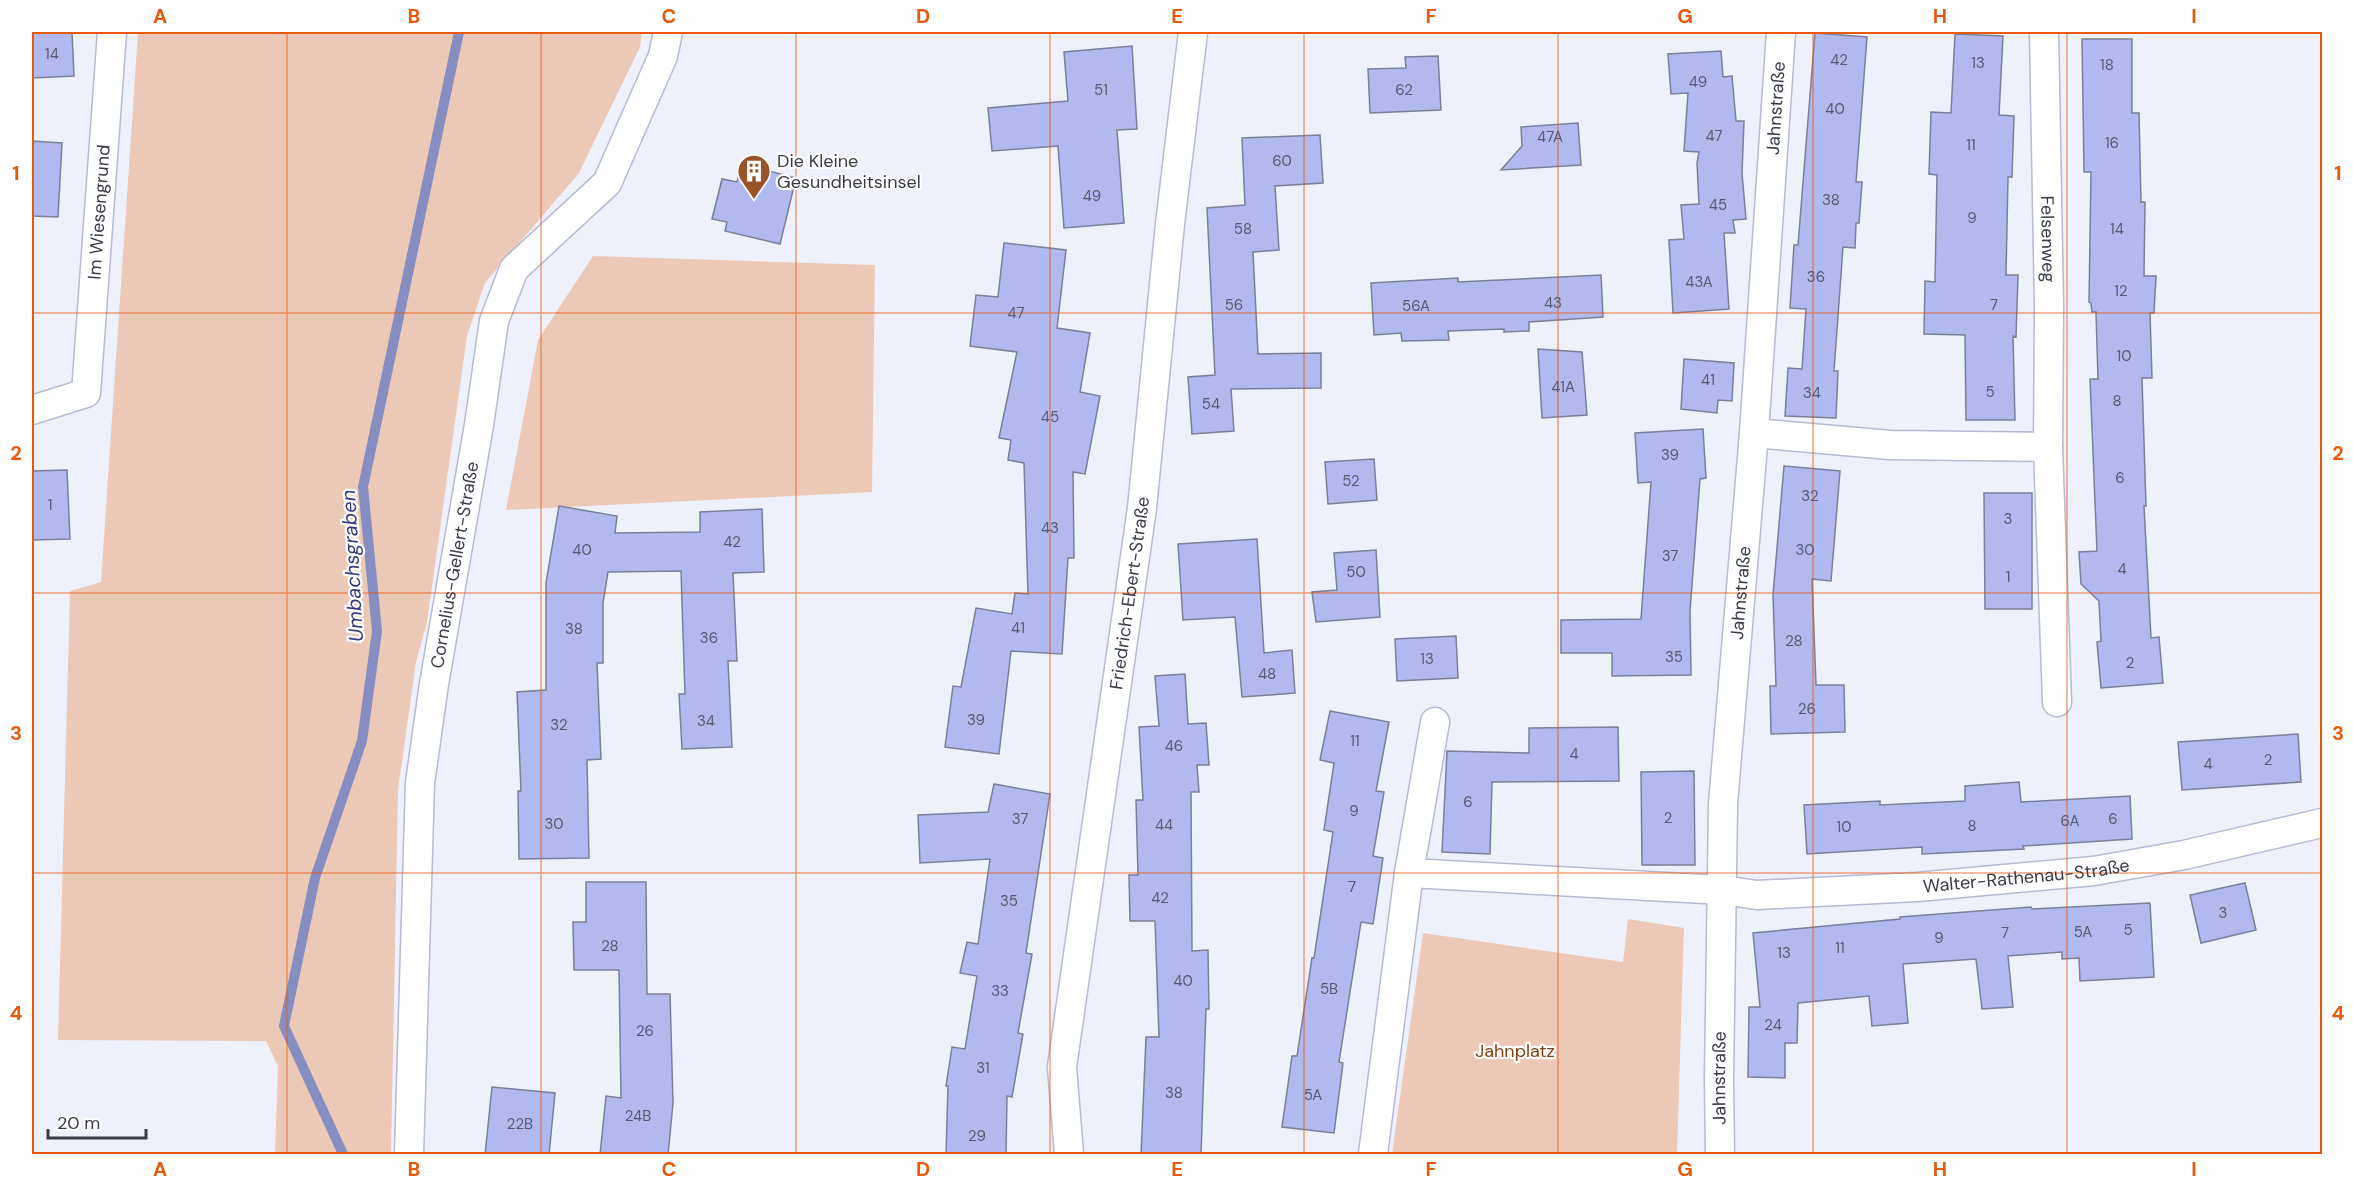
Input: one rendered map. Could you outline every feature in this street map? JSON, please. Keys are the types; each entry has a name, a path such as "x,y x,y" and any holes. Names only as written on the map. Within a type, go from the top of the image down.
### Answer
{"street":[{"name":"Im Wiesengrund","path":"32,410 86,393 112,32"},
{"name":"Cornelius-Gellert-Straße","path":"410,1155 420,783 434,684 479,425 494,321 513,269 607,183 663,56 668,32"},
{"name":"Friedrich-Ebert-Straße","path":"1070,1155 1062,1067 1142,508 1170,224 1193,32"},
{"name":"Jahnstraße","path":"1720,1155 1719,1079 1724,804 1754,433 1781,32"},
{"name":"Felsenweg","path":"2044,32 2049,307 2048,447 2057,702"},
{"path":"1754,433 1890,445 2048,447"},
{"path":"1373,1155 1409,873 1435,722"},
{"name":"Walter-Rathenau-Straße","path":"1723,890 1757,895 1860,890 2094,871 2184,855 2322,823"},
{"path":"1409,873 1723,890"}],"green space":[{"path":"138,32 642,32 640,47 579,173 485,283 467,336 427,622 416,662 398,790 391,1154 275,1154 278,1066 266,1041 58,1040 70,591 101,582"},
{"path":"593,256 875,265 872,492 506,510 538,340"},
{"name":"Jahnplatz","path":"1628,919 1684,928 1677,1154 1392,1154 1423,933 1623,962"}],"building":[{"path":"32,32 72,32 74,76 32,78"},
{"path":"1815,33 1867,37 1856,182 1862,182 1859,223 1856,223 1855,248 1843,247 1834,371 1838,371 1836,418 1785,416 1788,368 1802,369 1806,309 1790,308 1794,245 1798,245"},
{"path":"1955,34 2003,36 1999,115 2014,116 2012,177 2008,177 2006,275 2018,275 2016,337 2013,336 2015,420 1966,420 1965,335 1924,334 1925,281 1935,282 1937,175 1929,174 1931,112 1951,113"},
{"path":"2082,39 2132,39 2132,113 2139,113 2141,202 2145,202 2144,276 2156,276 2154,313 2150,313 2152,378 2142,378 2146,506 2144,506 2151,638 2159,637 2163,683 2101,688 2097,642 2101,641 2099,601 2081,584 2079,552 2097,551 2090,379 2098,379 2096,312 2092,312 2089,302 2091,172 2084,172"},
{"path":"1132,46 1137,129 1117,130 1124,223 1064,228 1058,146 992,151 988,108 1068,101 1064,52"},
{"path":"1721,51 1723,77 1732,76 1736,121 1744,121 1742,173 1746,219 1733,220 1735,233 1724,233 1729,309 1673,313 1669,240 1684,239 1681,205 1699,204 1697,163 1699,152 1684,151 1688,93 1671,94 1668,54"},
{"path":"1438,56 1441,110 1370,113 1368,69 1406,68 1405,57"},
{"path":"1578,123 1581,165 1501,170 1522,146 1521,127"},
{"path":"1320,135 1323,183 1275,186 1279,250 1253,252 1258,354 1321,353 1321,388 1231,389 1234,431 1192,434 1188,377 1215,375 1207,208 1245,205 1242,138"},
{"path":"32,141 62,143 58,217 32,216"},
{"name":"Die Kleine Gesundheitsinsel","path":"742,164 796,178 780,244 725,231 727,222 712,219 722,179 737,182"},
{"path":"1004,243 1066,250 1057,328 1090,333 1080,392 1100,396 1085,474 1073,472 1074,558 1068,558 1062,654 1011,651 999,754 945,747 953,686 961,687 976,608 1012,614 1015,593 1028,594 1024,463 1008,460 1011,440 999,438 1017,352 970,346 976,295 998,297"},
{"path":"1601,275 1603,317 1529,322 1529,331 1504,332 1504,329 1448,331 1449,340 1402,341 1401,333 1374,335 1371,283 1458,278 1458,282"},
{"path":"1538,349 1582,352 1587,415 1542,418"},
{"path":"1684,359 1734,363 1732,401 1718,400 1717,413 1681,409"},
{"path":"1703,429 1706,478 1700,479 1690,611 1691,675 1612,676 1612,653 1561,653 1561,620 1641,619 1651,482 1638,483 1635,433"},
{"path":"1374,459 1377,500 1328,504 1325,462"},
{"path":"1784,466 1840,471 1831,581 1812,579 1816,685 1844,685 1845,732 1771,734 1770,686 1776,686 1773,595"},
{"path":"67,470 70,539 32,540 32,471"},
{"path":"1984,493 2032,493 2032,609 1985,609"},
{"path":"559,506 617,516 615,533 700,532 700,512 762,509 764,572 733,573 737,661 728,661 732,747 682,749 679,694 685,694 681,571 608,572 603,603 603,663 597,663 601,759 587,760 589,858 519,859 518,791 521,791 517,692 546,690 546,583"},
{"path":"1257,539 1264,653 1292,650 1295,693 1242,697 1235,617 1183,620 1178,544"},
{"path":"1376,550 1380,617 1316,622 1312,592 1337,590 1334,553"},
{"path":"1456,636 1458,678 1397,681 1395,639"},
{"path":"1185,674 1188,724 1206,723 1209,765 1197,765 1199,792 1191,792 1192,951 1208,950 1209,1009 1206,1009 1201,1155 1141,1155 1146,1037 1159,1037 1155,921 1130,921 1129,875 1138,875 1136,800 1143,800 1139,727 1159,726 1155,676"},
{"path":"1330,711 1389,722 1376,791 1384,792 1373,856 1383,858 1373,924 1361,922 1339,1062 1343,1063 1334,1133 1282,1127 1292,1056 1297,1056 1312,958 1314,958 1333,832 1324,830 1334,763 1320,760"},
{"path":"1618,727 1619,781 1492,782 1490,854 1442,852 1447,751 1529,753 1529,728"},
{"path":"2298,734 2301,782 2182,790 2178,742"},
{"path":"1694,771 1695,865 1642,865 1641,772"},
{"path":"2019,782 2021,802 2130,796 2132,839 2023,846 2024,849 1922,854 1922,847 1807,854 1804,805 1880,801 1880,805 1965,801 1965,786"},
{"path":"994,784 1050,794 1026,953 1032,954 1018,1033 1023,1034 1012,1097 1007,1096 1006,1155 946,1155 948,1086 946,1086 952,1047 965,1049 977,976 960,973 967,942 978,944 990,859 920,863 918,815 988,812"},
{"path":"586,882 646,882 647,994 670,994 673,1103 668,1155 600,1155 606,1096 621,1098 619,970 574,970 573,922 586,922"},
{"path":"2245,883 2256,930 2201,943 2190,895"},
{"path":"2150,903 2154,977 2080,981 2079,958 2062,959 2062,952 2008,956 2013,1007 1982,1009 1976,959 1903,964 1908,1023 1872,1026 1869,996 1798,1003 1797,1043 1785,1043 1785,1078 1748,1077 1749,1007 1760,1007 1753,933 1900,919 1900,917 2031,907 2032,909"},
{"path":"492,1087 555,1093 549,1155 485,1155"}],"waterway":[{"name":"Umbachsgraben","path":"343,1154 284,1026 315,878 362,741 377,631 363,487 459,32"}],"place":[{"name":"Die Kleine Gesundheitsinsel","path":"754,200"}]}
